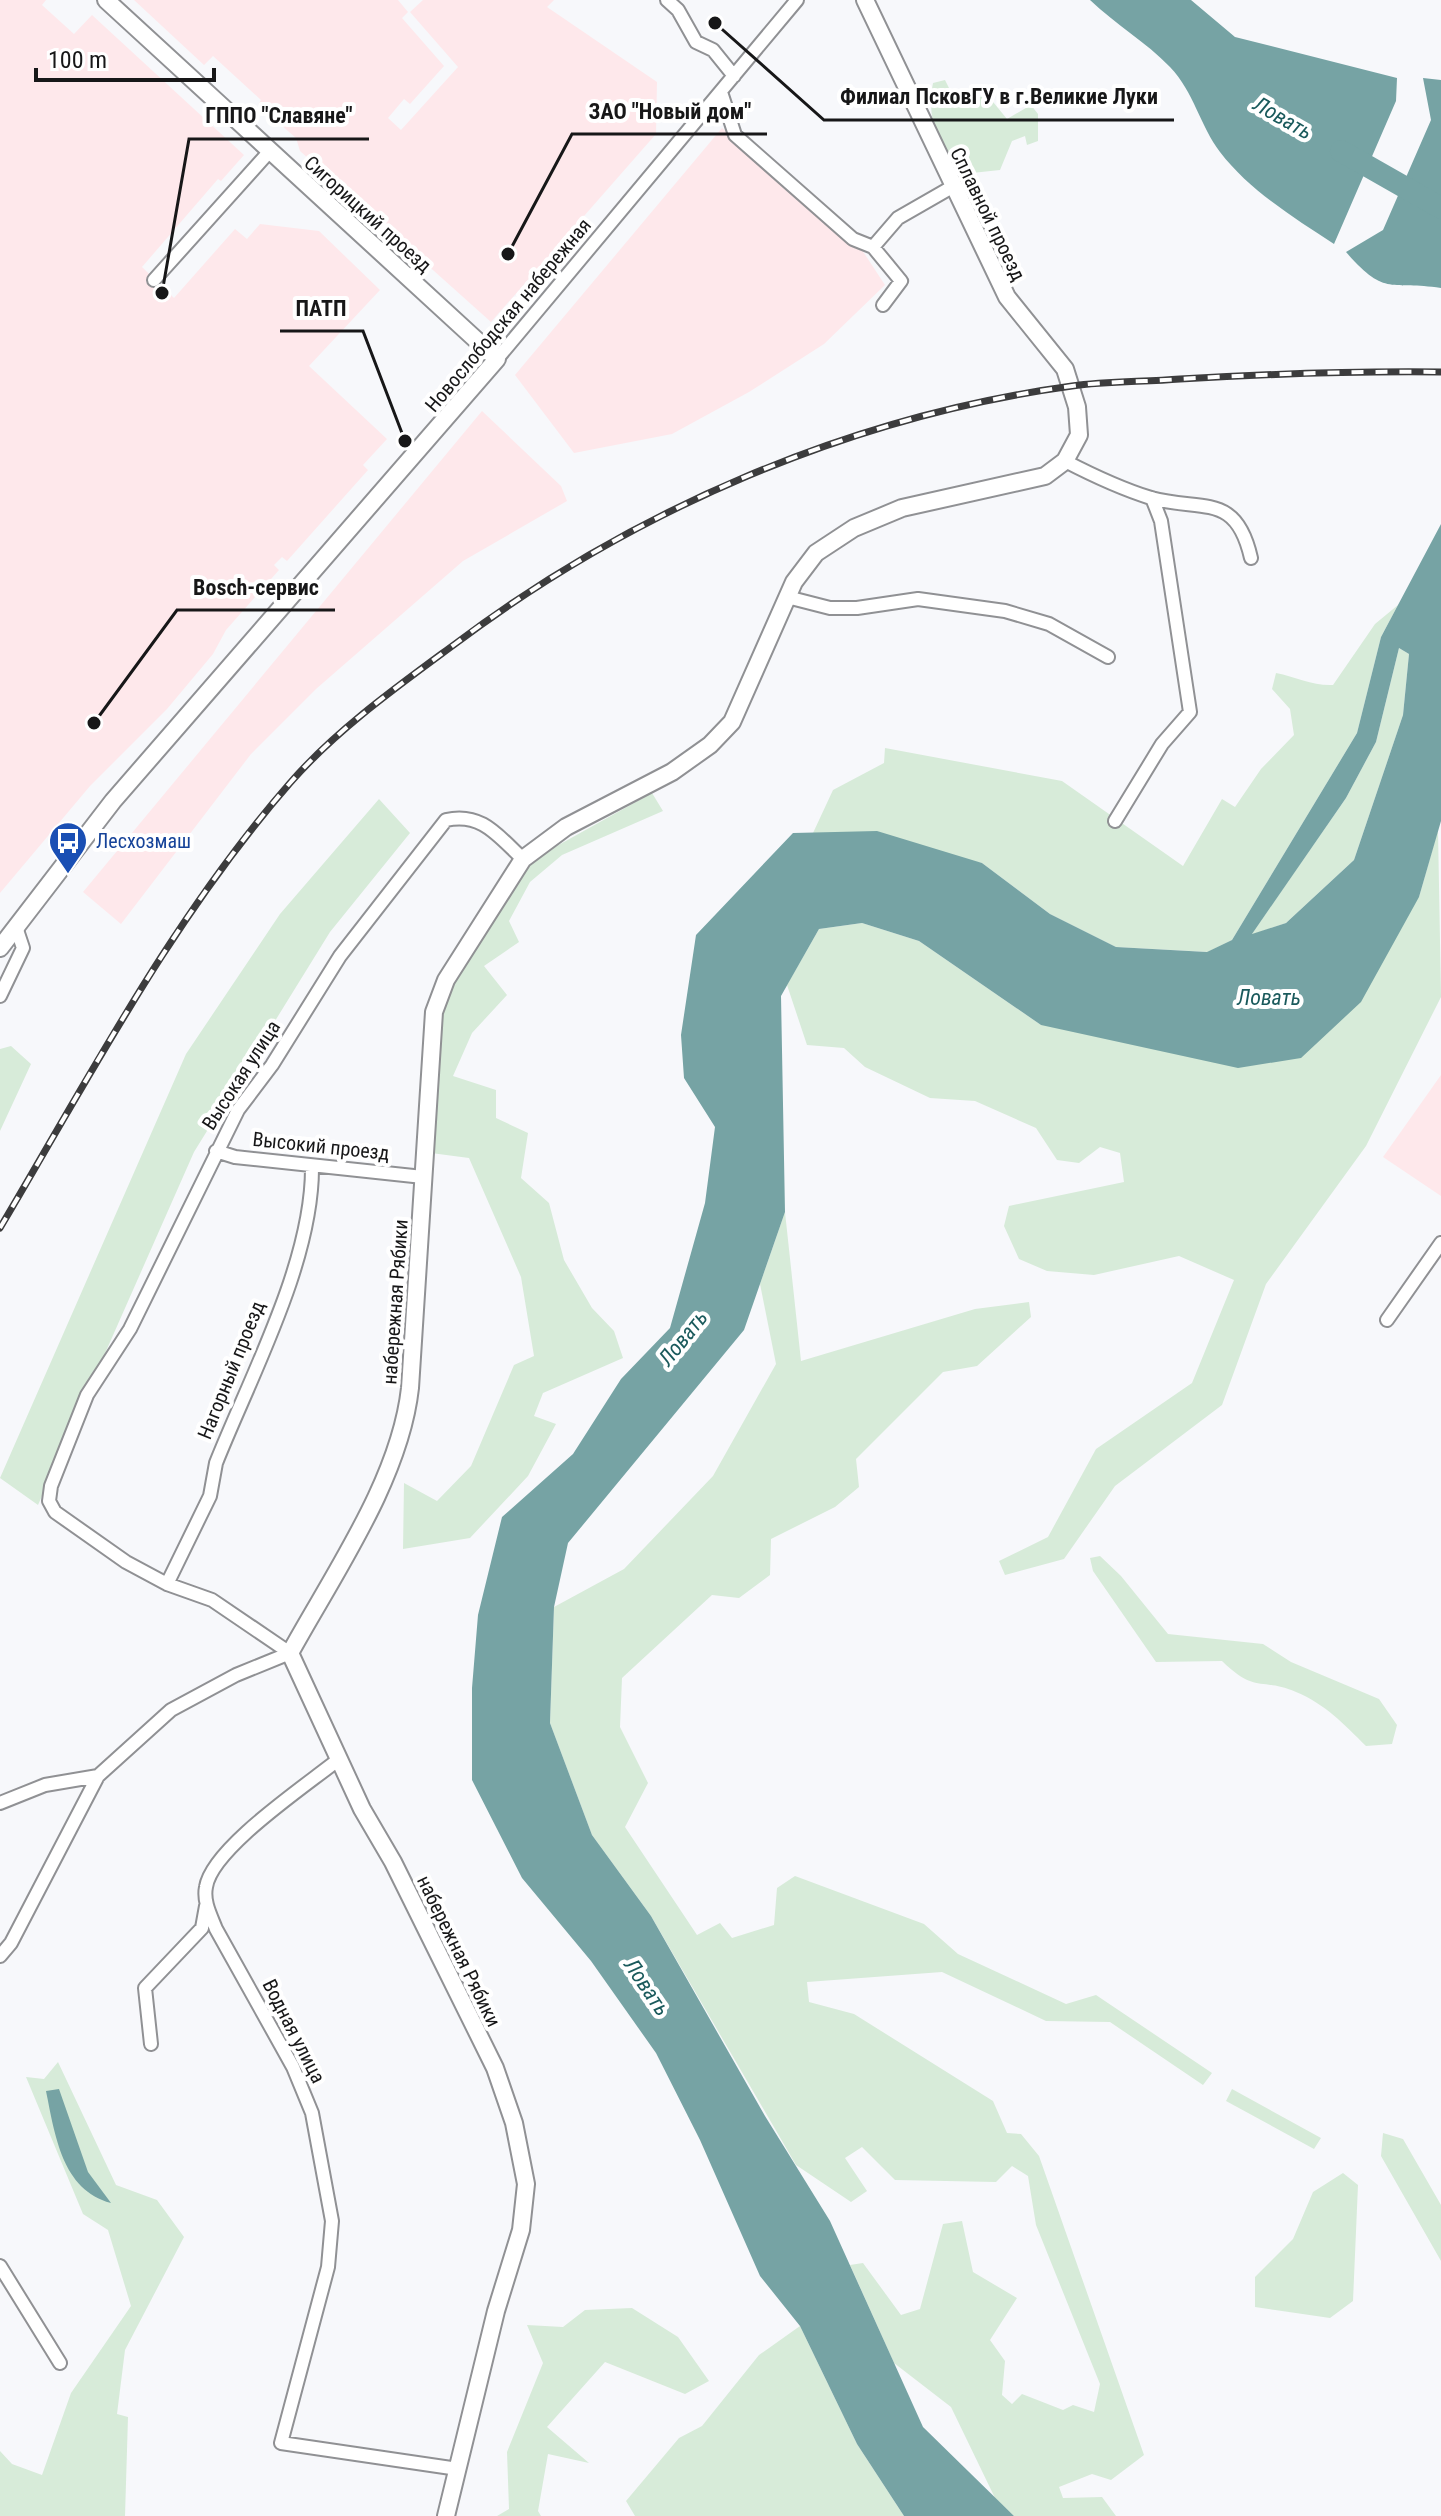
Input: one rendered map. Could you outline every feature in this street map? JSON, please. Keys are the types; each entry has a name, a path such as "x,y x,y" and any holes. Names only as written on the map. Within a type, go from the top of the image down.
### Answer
{"street":[{"name":"Сигорицкий проезд","path":"106,0 497,359"},
{"path":"667,0 678,10 696,42 713,50 734,76"},
{"name":"Новослободская набережная","path":"0,948 113,801 497,359 797,0"},
{"name":"Сплавной проезд","path":"865,0 1007,297 1065,369 1074,391 1079,435 1065,461"},
{"path":"721,92 735,135 853,239 873,247 901,281 883,305"},
{"path":"154,280 269,152"},
{"path":"873,247 898,218 952,187"},
{"path":"1065,461 1152,498 1217,507 1237,521 1246,534 1251,558"},
{"name":"набережная Рябики","path":"446,2516 496,2311 521,2230 526,2184 514,2123 495,2068 339,1759 290,1653 385,1477 400,1442 410,1388 434,1012 439,996 523,859 566,827 672,772 710,745 732,722 794,582 816,553 854,528 902,508 1045,476 1065,461"},
{"path":"1115,821 1162,744 1190,712 1161,521 1152,498"},
{"path":"787,597 830,608 857,608 918,599 1005,611 1049,624 1108,657"},
{"name":"Высокая улица","path":"167,1584 126,1562 55,1512 49,1501 51,1486 87,1395 109,1366 130,1329 238,1110 272,1065 340,956 446,820 464,816 482,822 523,859"},
{"path":"0,996 23,948 16,927"},
{"name":"Высокий проезд","path":"216,1151 235,1157 423,1177"},
{"name":"Нагорный проезд","path":"167,1584 210,1496 216,1463 296,1264 312,1196 312,1166"},
{"path":"1387,1320 1441,1243"},
{"path":"167,1584 212,1600 290,1653"},
{"path":"0,1956 11,1943 98,1776 171,1710 236,1675 290,1653"},
{"path":"151,2044 145,1988 202,1928 206,1887 214,1867 237,1841 339,1759"},
{"path":"0,1803 45,1785 98,1776"},
{"name":"Водная улица","path":"206,1906 293,2067 312,2113 332,2221 328,2267 281,2443 458,2469"},
{"path":"0,2266 60,2363"}],"shaded area":[{"path":"0,0 46,0 42,5 74,34 92,15 244,155 221,181 218,179 142,267 174,298 235,229 247,239 260,224 319,231 380,290 309,366 387,439 363,465 368,470 287,561 282,557 274,565 279,570 226,630 213,654 167,709 90,786 0,893"},
{"path":"134,0 398,0 408,12 402,18 444,66 410,104 404,99 388,118 401,130 458,67 410,12 423,0 554,0 547,7 657,82 656,134 491,322 300,151 296,138 258,105 261,100 213,56 204,65"},
{"path":"722,128 862,250 885,285 824,344 749,392 672,434 574,453 515,375"},
{"path":"482,411 561,486 567,501 463,561 316,689 251,754 121,924 83,892"},
{"path":"1441,1075 1441,1196 1383,1157"}],"green space":[{"path":"945,80 953,96 989,97 1007,119 1031,105 1038,114 1038,141 1027,145 1025,136 1012,141 1000,170 953,175 935,130 931,108 933,83"},
{"path":"1398,605 1381,637 1357,733 1232,940 1208,952 1116,947 1050,914 982,863 813,833 833,790 884,763 885,748 1062,781 1183,866 1222,799 1235,807 1261,769 1294,735 1290,709 1272,689 1276,673 1311,683 1333,685 1375,624"},
{"path":"1399,648 1409,654 1403,715 1354,860 1286,923 1251,935 1346,798 1376,742"},
{"path":"652,793 663,811 562,855 530,882 509,921 519,942 484,966 507,995 472,1033 453,1076 496,1090 496,1118 528,1133 521,1178 549,1203 564,1260 592,1308 614,1331 623,1358 543,1393 534,1416 556,1424 528,1476 470,1538 403,1549 404,1483 437,1501 471,1466 514,1365 534,1356 521,1277 469,1158 431,1153 439,1017 448,991 527,866 546,852"},
{"path":"379,799 410,833 330,932 194,1152 38,1505 0,1478 186,1054 280,914"},
{"path":"1438,830 1441,997 1366,1146 1266,1284 1222,1405 1115,1486 1064,1559 1005,1575 999,1561 1048,1537 1096,1449 1192,1383 1234,1280 1179,1256 1094,1275 1047,1271 1019,1259 1004,1226 1009,1206 1124,1182 1120,1153 1100,1147 1079,1163 1057,1160 1036,1128 975,1101 930,1098 865,1067 844,1048 807,1045 787,985 819,929 862,923 919,941 1041,1025 1419,897"},
{"path":"11,1046 31,1064 0,1131 0,1049"},
{"path":"785,1212 801,1361 975,1309 1029,1302 1031,1317 977,1366 943,1372 856,1459 859,1487 835,1507 771,1539 770,1575 739,1598 712,1595 622,1678 620,1727 648,1783 625,1827 697,1935 720,1923 732,1938 774,1925 777,1888 795,1876 924,1924 958,1954 1066,2004 1096,1995 1212,2073 1203,2085 1110,2022 1046,2021 942,1972 807,1982 809,2002 854,2014 993,2101 1007,2133 1021,2134 1039,2156 1144,2455 1111,2480 1092,2474 1059,2487 1063,2498 1102,2497 1116,2516 1014,2516 995,2498 951,2407 894,2363 850,2265 863,2263 901,2315 920,2309 943,2224 962,2221 973,2272 1017,2298 990,2340 1005,2361 1002,2395 1012,2404 1022,2394 1063,2410 1073,2405 1094,2412 1100,2384 1036,2225 1028,2176 1012,2166 996,2182 895,2180 862,2147 845,2158 867,2191 851,2202 796,2165 651,1916 592,1835 550,1723 554,1607 624,1569 713,1476 776,1364 760,1284"},
{"path":"1100,1556 1121,1576 1168,1634 1263,1644 1291,1662 1379,1699 1397,1725 1392,1744 1366,1746 1316,1702 1284,1688 1243,1678 1222,1661 1156,1662 1093,1571 1090,1558"},
{"path":"58,2062 116,2185 157,2200 184,2237 125,2350 117,2414 128,2417 125,2516 0,2516 0,2451 12,2464 42,2475 71,2393 131,2306 108,2230 83,2214 26,2077 44,2079"},
{"path":"1232,2089 1321,2138 1314,2149 1226,2101"},
{"path":"1383,2133 1403,2139 1441,2205 1441,2261 1381,2156"},
{"path":"1343,2173 1358,2185 1353,2301 1330,2318 1255,2307 1255,2277 1293,2239 1313,2192"},
{"path":"632,2308 678,2337 709,2381 685,2394 605,2362 547,2427 589,2463 548,2454 538,2511 541,2516 497,2516 509,2509 507,2452 543,2363 527,2325 563,2327 585,2310"},
{"path":"800,2326 857,2444 904,2516 635,2516 626,2501 679,2438 702,2426 759,2355"}],"water":[{"name":"Ловать","path":"1090,0 1191,0 1235,37 1397,78 1396,101 1334,244 1244,179 1213,142 1185,87 1170,67"},
{"path":"1423,78 1441,80 1441,288 1380,281 1346,252 1383,230 1431,120"},
{"name":"Ловать","path":"1441,524 1441,821 1419,897 1361,1002 1301,1058 1238,1068 1041,1025 919,941 862,923 819,929 781,996 785,1212 744,1330 568,1543 554,1607 550,1723 592,1835 651,1916 765,2116 830,2221 923,2427 1014,2516 904,2516 857,2444 800,2326 760,2276 700,2140 656,2053 591,1961 522,1878 472,1780 472,1688 478,1615 502,1517 573,1454 621,1379 670,1328 705,1203 715,1127 684,1078 681,1035 696,935 793,833 877,831 982,863 1050,914 1116,947 1207,952 1232,940 1357,733 1381,637","holes":["1399,648 1409,654 1403,715 1354,860 1286,923 1252,934 1346,798 1376,742"]},
{"path":"59,2089 88,2172 111,2203 81,2186 64,2159 46,2091"}],"waterway":[{"name":"Ловать","path":"1341,151 1441,208"}],"railway":[{"path":"0,1228 100,1056 171,943 248,834 290,783 327,745 390,692 524,596 595,551 670,511 747,476 827,445 907,420 989,400 1099,383 1310,373 1441,372"}],"place":[{"name":"Филиал ПсковГУ в г.Великие Луки","path":"715,23"},
{"name":"ЗАО \"Новый дом\"","path":"508,254"},
{"name":"ГППО \"Славяне\"","path":"162,293"},
{"name":"ПАТП","path":"405,441"},
{"name":"Bosch-сервис","path":"94,723"},
{"name":"Лесхозмаш","path":"68,875"}]}
